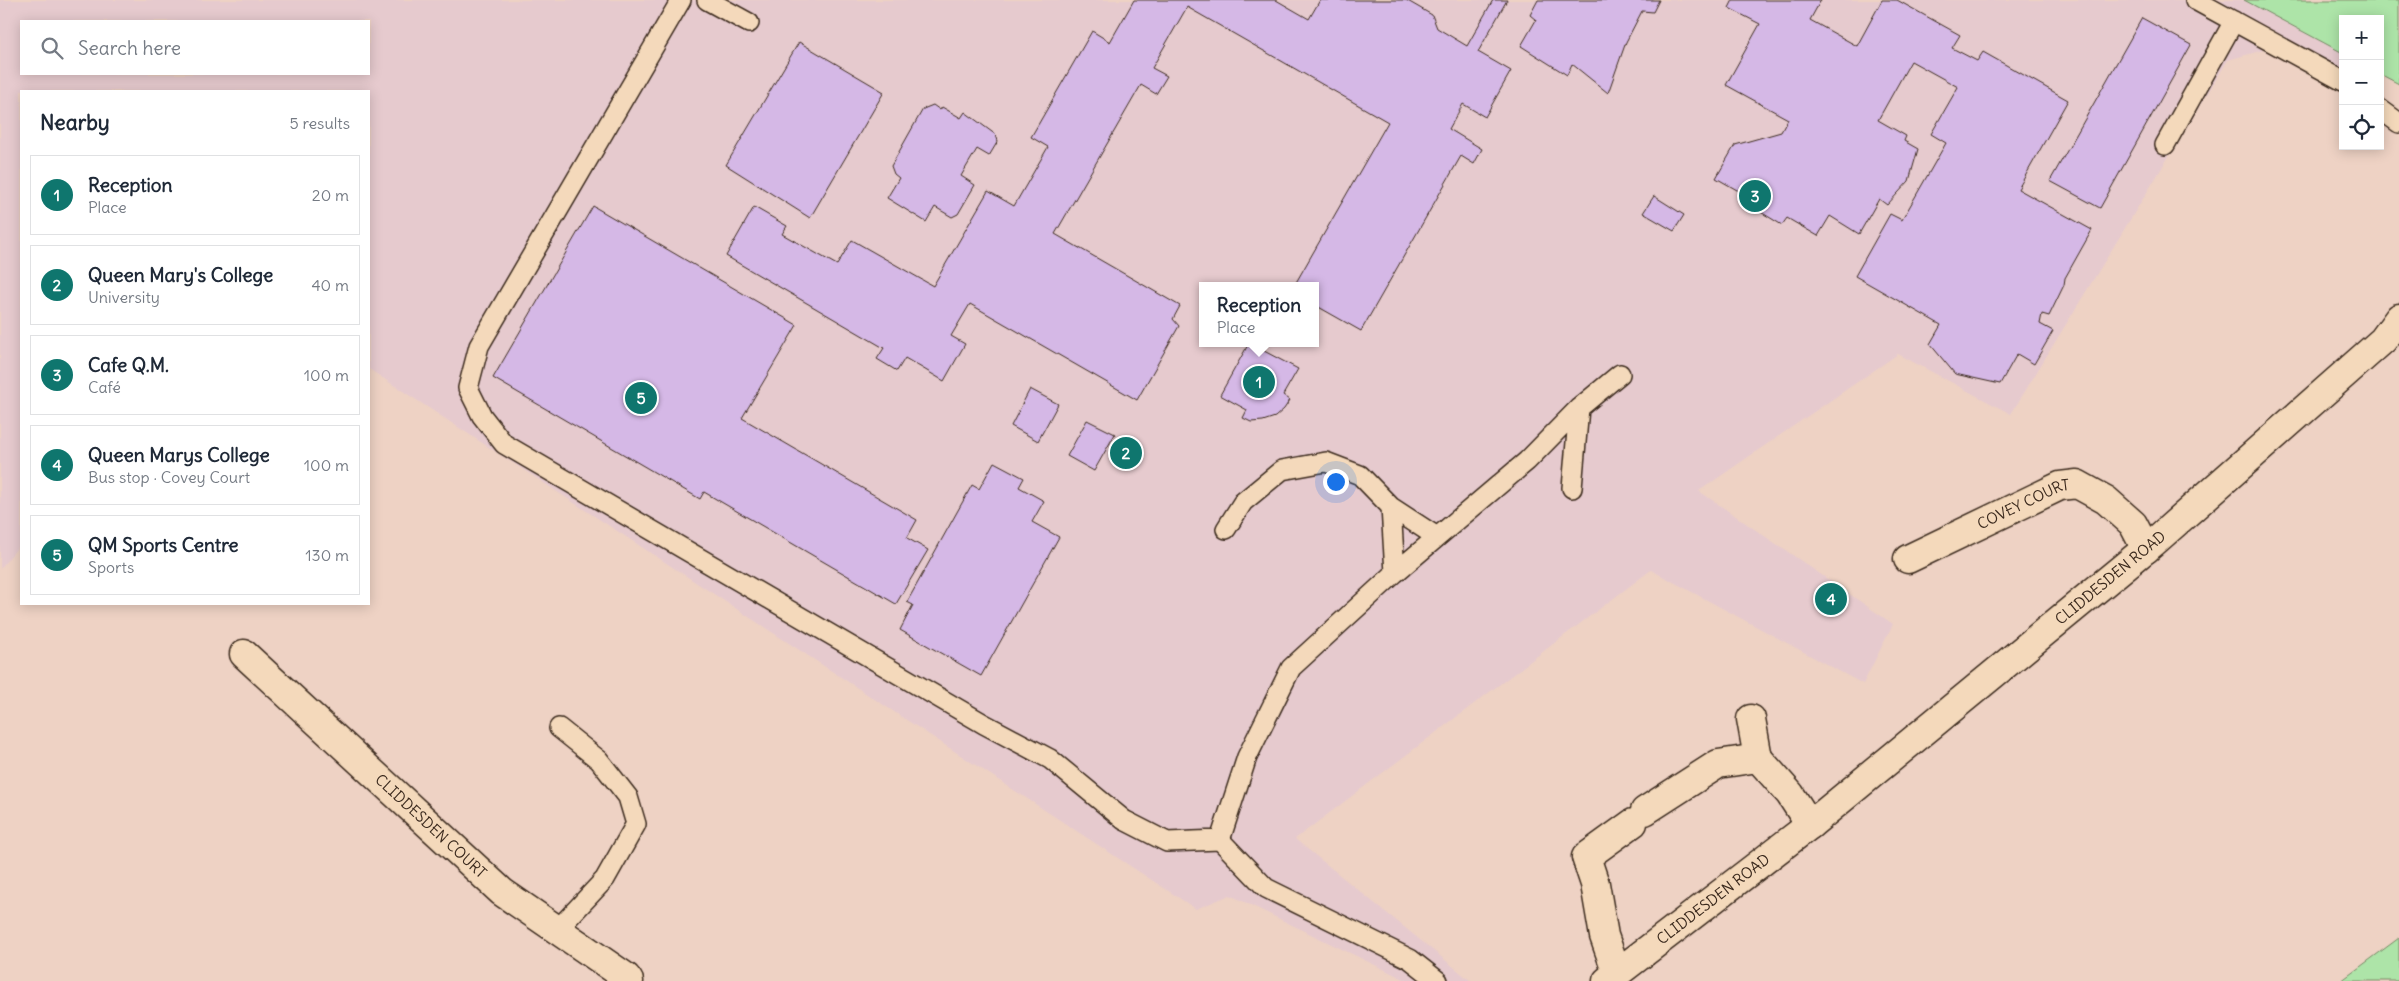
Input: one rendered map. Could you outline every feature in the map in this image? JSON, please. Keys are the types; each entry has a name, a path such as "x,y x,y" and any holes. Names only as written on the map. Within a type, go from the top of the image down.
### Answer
{"street":[{"name":"CLIDDESDEN ROAD","path":"1758,758 1718,764 1639,817 1586,857 1595,884 1612,977 1810,825 2146,549 2382,340 2399,318"},
{"name":"COVEY COURT","path":"1908,559 2060,486 2077,484 2106,500 2133,524 2146,549"},
{"name":"CLIDDESDEN COURT","path":"244,654 502,892 626,977 629,981"},
{"path":"1751,719 1758,758 1790,794 1810,825"}],"lane":[{"path":"681,0 480,346 468,388 482,416 504,444 984,724 1050,759 1124,820 1167,842 1220,840 1266,888 1410,959 1438,981"},
{"path":"707,0 749,23"},
{"path":"2195,0 2339,79"},
{"path":"2165,144 2234,21"},
{"path":"2384,112 2399,123"},
{"path":"1220,840 1247,757 1291,668 1395,573 1527,461 1578,408 1620,374"},
{"path":"1572,488 1578,408"},
{"path":"1226,529 1244,502 1282,470 1326,462 1360,474 1391,506 1437,538"},
{"path":"1391,506 1395,573"},
{"path":"557,930 604,879 636,824 628,797 599,760 559,728"}],"shaded area":[{"path":"0,0 2372,0 2349,15 2339,15 2339,71 2274,47 2228,60 2011,414 1898,354 1699,491 1893,624 1863,684 1651,570 1295,839 1471,981 1408,981 1230,895 1196,909 370,370 370,90 20,90 20,544 0,569"}],"green space":[{"path":"2244,0 2399,0 2399,84 2384,76 2384,15 2339,15 2339,51"},
{"path":"2399,938 2399,981 2341,981"}],"building":[{"path":"1134,0 1276,0 1309,19 1320,0 1406,0 1432,15 1437,28 1467,46 1493,0 1507,0 1478,52 1511,71 1485,117 1463,104 1449,129 1482,149 1474,164 1461,156 1361,331 1319,307 1319,282 1296,282 1388,122 1187,7 1152,68 1167,76 1156,94 1141,85 1055,234 1180,306 1173,319 1179,326 1137,400 970,304 951,336 965,344 944,381 905,358 897,371 877,359 884,348 726,256 754,207 787,226 782,234 837,265 852,240 933,286 988,191 1014,206 1048,147 1031,137 1092,31 1110,42"},
{"path":"1538,0 1659,0 1653,12 1642,11 1626,42 1608,93 1572,64 1567,75 1521,46 1536,20 1530,15"},
{"path":"1733,0 1821,0 1810,20 1857,46 1882,0 1897,0 1960,35 1952,48 1977,61 1983,52 2068,100 2018,189 2092,230 2065,278 2064,285 2049,316 2042,314 2040,324 2053,331 2034,364 2017,354 2000,384 1955,374 1930,344 1941,325 1855,276 1890,214 1902,220 1946,143 1931,134 1958,87 1911,61 1878,120 1906,136 1904,141 1918,149 1909,181 1887,205 1879,199 1859,234 1830,216 1818,236 1787,218 1782,225 1741,200 1744,194 1716,178 1735,145 1781,132 1788,119 1726,85 1760,24 1729,8"},
{"path":"2142,18 2191,45 2100,208 2050,181"},
{"path":"799,42 884,92 810,218 726,165"},
{"path":"933,105 940,110 942,107 961,118 965,112 996,135 998,141 989,156 977,149 961,176 975,185 958,214 952,217 935,207 926,222 887,198 899,178 894,174 891,166 923,109"},
{"path":"1654,196 1684,215 1674,231 1643,213"},
{"path":"593,206 797,325 742,418 917,520 907,538 928,550 896,604 704,492 700,499 493,378"},
{"path":"1247,347 1257,347 1298,369 1283,395 1290,400 1284,409 1275,417 1263,421 1251,422 1243,418 1247,410 1220,395"},
{"path":"1030,389 1058,404 1038,441 1011,426"},
{"path":"1087,420 1115,434 1094,471 1067,456"},
{"path":"994,462 1024,478 1019,487 1044,501 1032,522 1059,537 981,676 900,630 913,605 907,602 972,485 979,489"}],"place":[{"name":"Cafe Q.M.","path":"1755,196"},
{"name":"Reception","path":"1259,382"},
{"name":"QM Sports Centre","path":"641,398"},
{"name":"Queen Mary's College","path":"1126,453"},
{"name":"Queen Marys College","path":"1831,599"}]}
